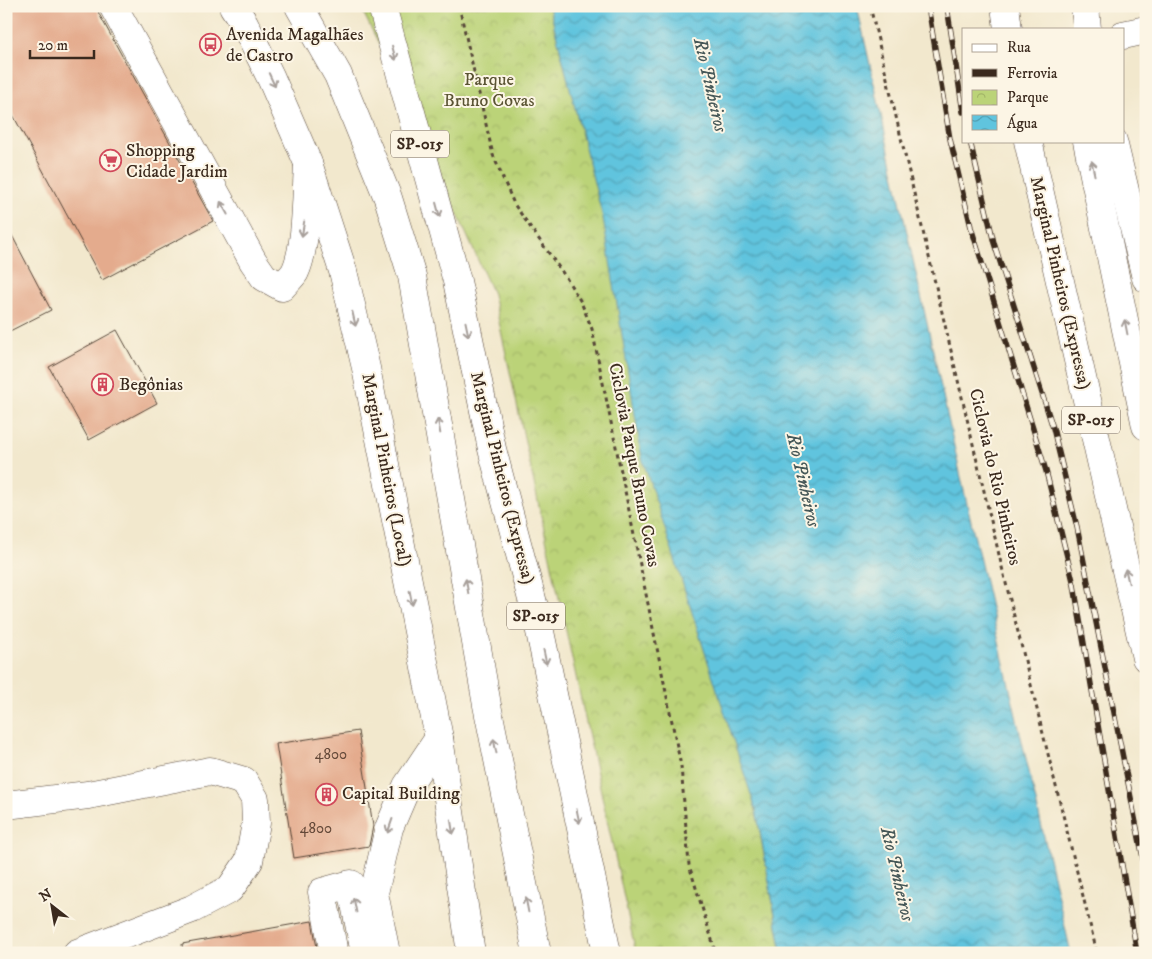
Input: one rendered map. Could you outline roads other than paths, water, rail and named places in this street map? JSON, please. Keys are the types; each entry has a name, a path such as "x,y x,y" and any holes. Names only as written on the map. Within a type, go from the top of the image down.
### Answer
{"main road":[{"path":"113,6 253,261 264,277 282,286 294,273 299,257 305,218 308,163"},
{"name":"Marginal Pinheiros (Local)","path":"232,6 244,23 271,78 308,163 343,271 366,368 439,738 471,953"},
{"path":"299,6 338,75 388,198 412,276 487,705 537,953"},
{"name":"Marginal Pinheiros (Expressa)","path":"382,6 457,281 492,449 538,622 606,953"},
{"path":"1005,6 1008,28"},
{"path":"1069,28 1070,6"},
{"path":"1085,6 1087,28"},
{"path":"1124,36 1146,30"},
{"name":"Marginal Pinheiros (Expressa)","path":"1028,142 1146,658"},
{"path":"1087,142 1146,426"},
{"path":"1113,142 1141,238 1146,278"},
{"path":"386,953 374,893 389,828 407,786 439,738"},
{"path":"6,805 88,794 210,771 244,781 255,799 256,823 249,861 230,889 192,909 77,953"},
{"path":"334,953 322,892 351,884 365,953"}],"water":[{"name":"Rio Pinheiros","path":"549,6 857,6 964,491 1071,953 782,953 756,810 642,458 603,218"}],"railway":[{"path":"928,6 950,139 971,227 1046,471 1074,585 1137,953"},
{"path":"947,6 962,105"},
{"path":"970,142 994,243 1053,428 1077,527 1146,873"}],"place":[{"name":"Avenida Magalhães de Castro","path":"210,45"},
{"name":"Shopping Cidade Jardim","path":"110,161"},
{"name":"Begônias","path":"103,385"},
{"name":"Capital Building","path":"326,794"}],"park label":[{"name":"Parque Bruno Covas","path":"489,90"}]}
